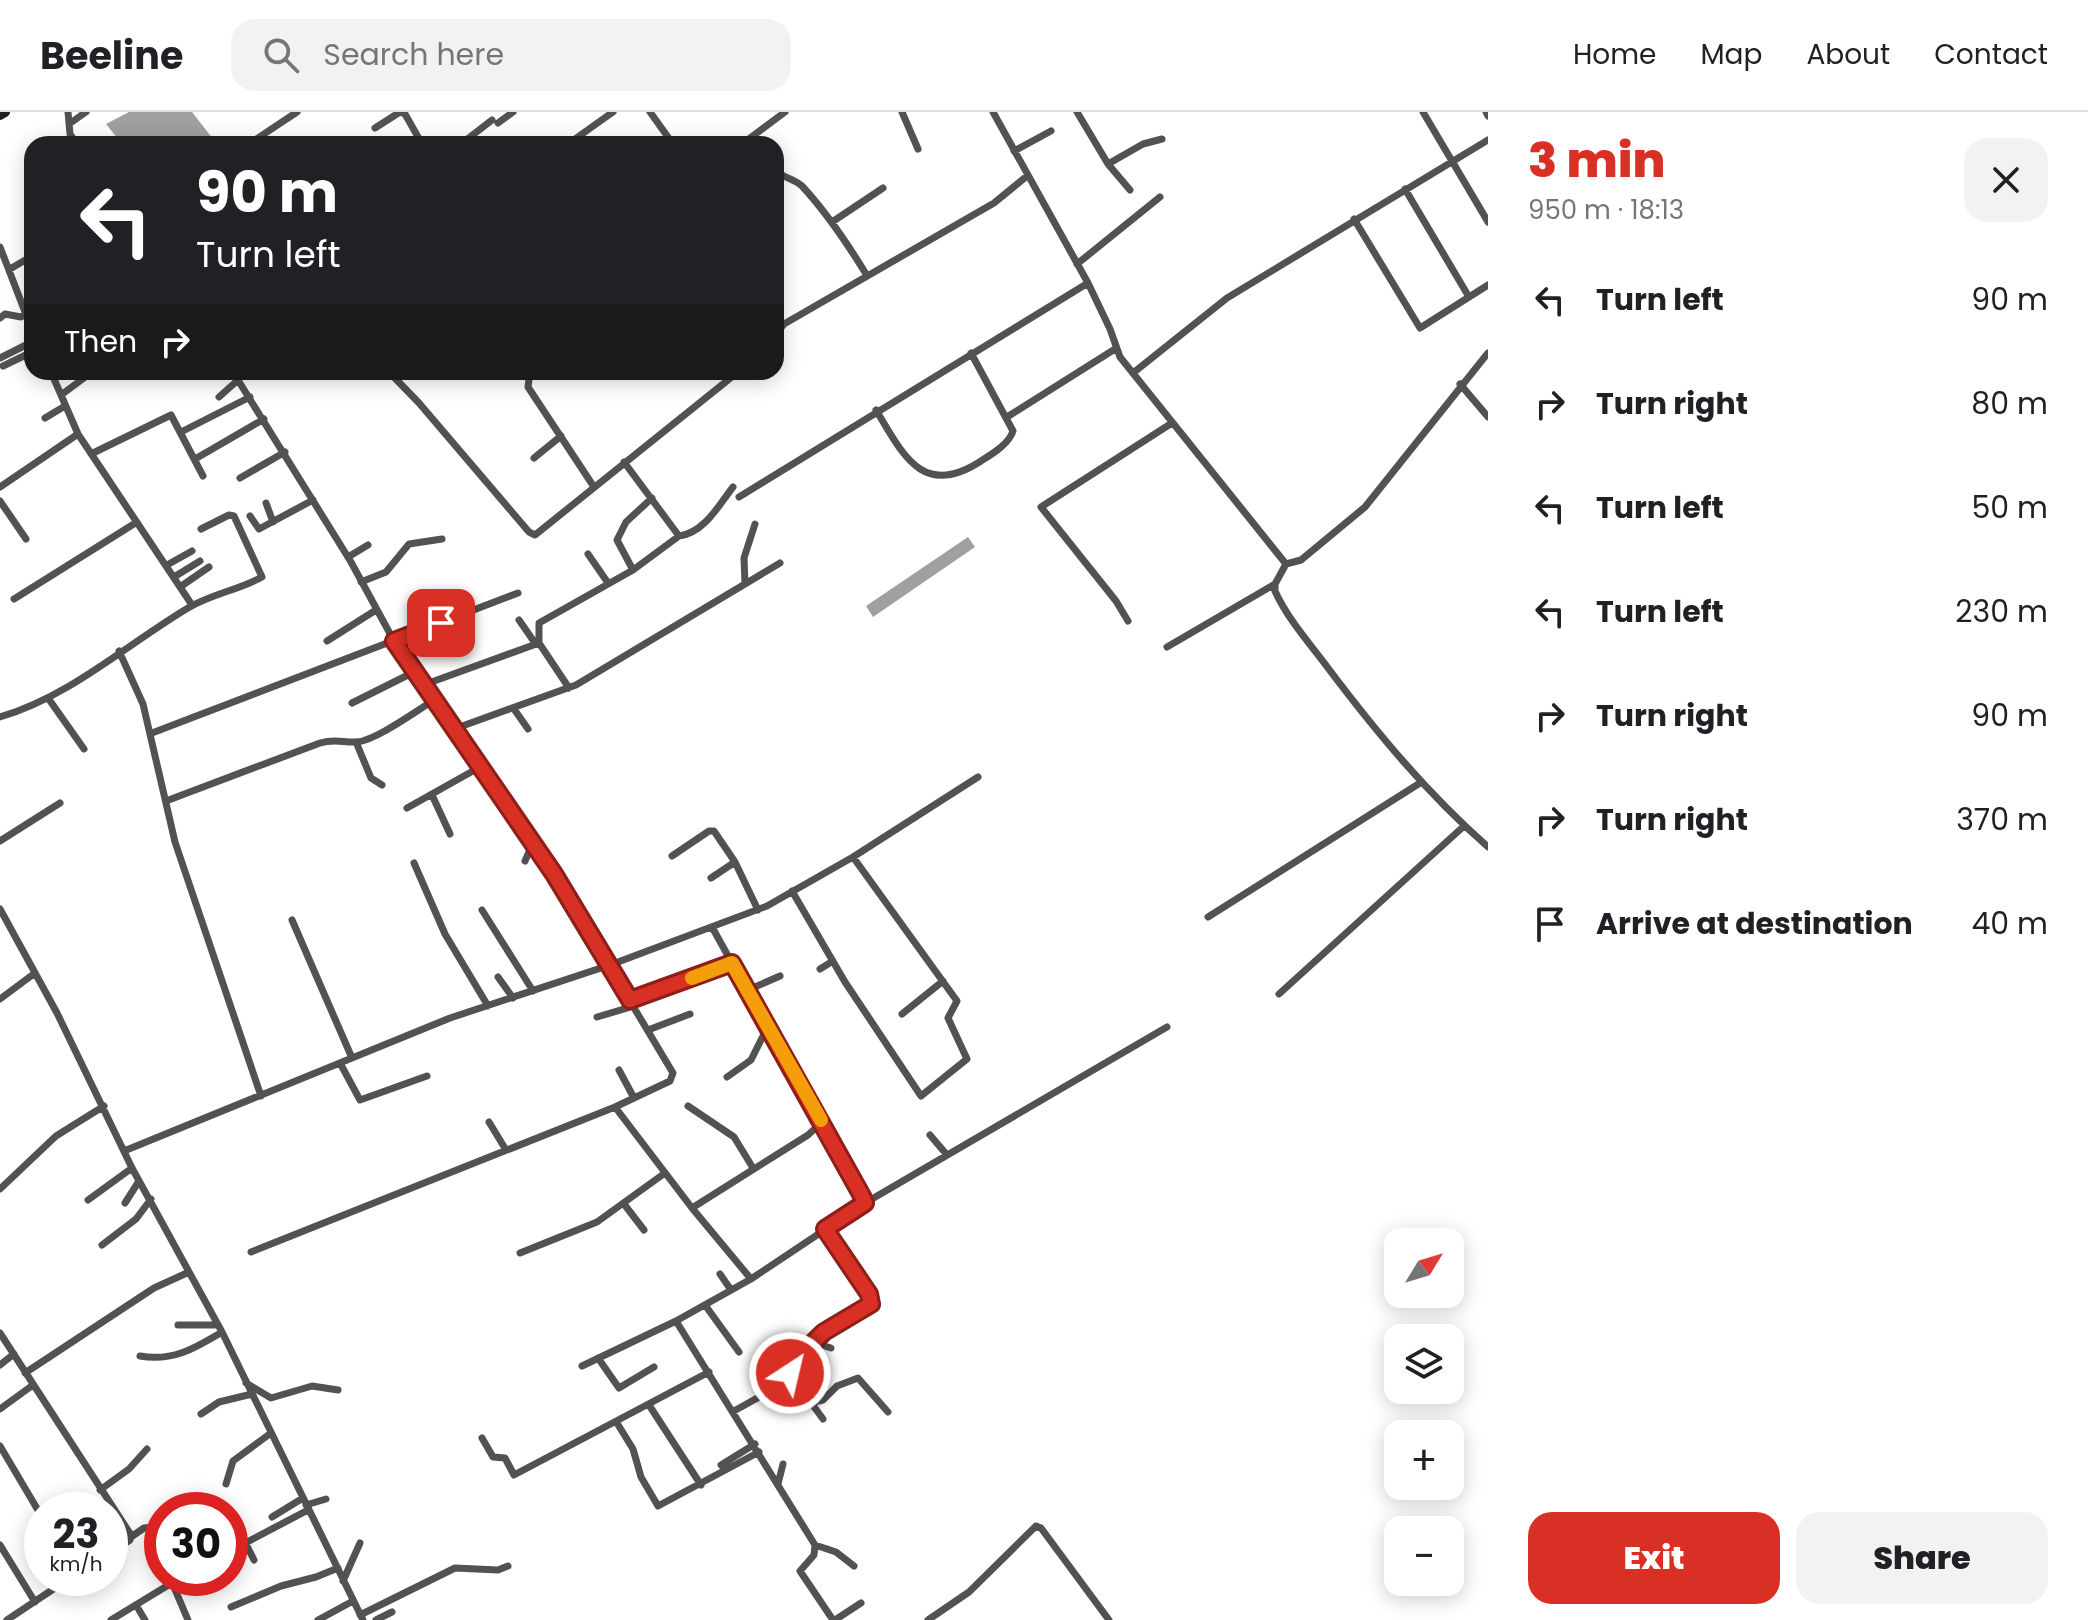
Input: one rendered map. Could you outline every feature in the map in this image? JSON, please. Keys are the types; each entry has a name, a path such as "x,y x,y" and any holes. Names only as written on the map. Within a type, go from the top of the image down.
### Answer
{"street":[{"path":"68,112 74,136"},
{"path":"69,124 86,112"},
{"path":"261,136 297,112"},
{"path":"375,128 396,112 405,114 417,136"},
{"path":"473,136 513,112"},
{"path":"579,136 613,112"},
{"path":"650,112 667,136"},
{"path":"753,136 785,112"},
{"path":"902,112 918,149"},
{"path":"993,112 1088,283 1110,329 1115,349 1286,564"},
{"path":"1077,112 1108,164 1130,190"},
{"path":"1423,112 1488,222"},
{"path":"1014,151 1051,131"},
{"path":"1108,164 1143,144 1162,139"},
{"path":"1133,373 1227,298 1488,140"},
{"path":"784,324 994,203 1027,176"},
{"path":"784,178 798,182 832,222 866,274"},
{"path":"832,222 883,188"},
{"path":"1405,189 1469,297"},
{"path":"1077,264 1160,197"},
{"path":"1354,219 1420,328 1488,285"},
{"path":"0,247 24,308"},
{"path":"10,269 24,261"},
{"path":"739,497 876,410 1088,283"},
{"path":"0,318 5,314 21,317 24,315"},
{"path":"1,362 24,347"},
{"path":"1007,417 1115,349"},
{"path":"876,410 910,463 947,476 960,474 1008,441 1013,431 971,353"},
{"path":"1167,647 1275,584 1286,564 1301,560 1365,507 1417,445 1460,384 1488,353"},
{"path":"1,362 24,355"},
{"path":"54,380 78,434 192,605"},
{"path":"61,395 81,380"},
{"path":"219,397 233,380"},
{"path":"239,380 348,557 394,641 533,843 610,965 673,1076 670,1081 615,1107 251,1252"},
{"path":"396,380 532,534 728,380"},
{"path":"529,380 528,387 594,487"},
{"path":"1460,384 1488,417"},
{"path":"181,432 250,397"},
{"path":"45,418 65,406"},
{"path":"91,454 170,415 203,476"},
{"path":"195,459 264,419"},
{"path":"1128,621 1116,601 1041,507 1172,423"},
{"path":"0,487 78,434"},
{"path":"534,458 561,436"},
{"path":"240,478 285,452"},
{"path":"624,462 679,536"},
{"path":"537,643 539,623 633,570 679,536 693,532 707,521 733,487"},
{"path":"633,570 617,540 626,522 652,498"},
{"path":"250,516 259,529 313,500"},
{"path":"0,501 26,539"},
{"path":"266,503 273,522"},
{"path":"0,717 30,708 86,676 119,651 192,605 262,577 234,516 229,515 201,529"},
{"path":"14,599 137,522"},
{"path":"745,584 744,558 755,524"},
{"path":"361,582 386,572 409,544 442,539"},
{"path":"348,557 368,545"},
{"path":"167,565 192,551"},
{"path":"588,554 608,583"},
{"path":"174,577 200,561"},
{"path":"454,729 569,688 780,563"},
{"path":"180,587 209,567"},
{"path":"1275,584 1279,599 1388,747 1420,783 1488,847"},
{"path":"152,733 518,593"},
{"path":"327,641 376,610"},
{"path":"519,620 569,688"},
{"path":"426,684 537,643"},
{"path":"119,651 143,704 175,842 261,1096"},
{"path":"352,703 416,671"},
{"path":"48,698 84,749"},
{"path":"166,801 320,743 340,738 356,742 369,738 436,699"},
{"path":"514,709 528,729"},
{"path":"356,742 371,778 382,785"},
{"path":"407,808 480,767"},
{"path":"124,1151 450,1018 610,965 758,910 853,857 978,777"},
{"path":"1208,917 1420,783"},
{"path":"432,795 450,834"},
{"path":"0,841 60,803"},
{"path":"1279,994 1464,826"},
{"path":"672,856 709,831 714,831 735,862 758,910"},
{"path":"525,861 533,843"},
{"path":"792,891 920,1097 967,1059 948,1018 957,1001 853,857"},
{"path":"711,878 735,862"},
{"path":"414,863 445,934 488,1006"},
{"path":"482,910 533,991"},
{"path":"1,915 35,973 104,1106 132,1168 220,1329 361,1618 455,1568 483,1570 508,1566"},
{"path":"292,920 352,1058"},
{"path":"712,927 865,1203"},
{"path":"820,969 833,961"},
{"path":"597,1017 732,963"},
{"path":"0,999 35,973"},
{"path":"748,990 780,976"},
{"path":"498,977 513,998"},
{"path":"902,1014 943,981"},
{"path":"648,1030 690,1014"},
{"path":"727,1077 751,1060 768,1026"},
{"path":"582,1366 676,1321 751,1279 865,1203 1167,1027"},
{"path":"340,1063 360,1100 427,1076"},
{"path":"619,1070 634,1098"},
{"path":"0,1189 56,1136 104,1106"},
{"path":"688,1106 734,1137 753,1168"},
{"path":"615,1107 751,1279"},
{"path":"718,1115 724,1129"},
{"path":"489,1122 506,1150"},
{"path":"692,1208 804,1139 822,1122"},
{"path":"930,1135 947,1155"},
{"path":"88,1200 132,1168"},
{"path":"520,1253 597,1222 665,1173"},
{"path":"125,1203 139,1181"},
{"path":"102,1245 136,1219 151,1199"},
{"path":"624,1204 644,1230"},
{"path":"823,1419 809,1403 789,1366 812,1342 860,1312 871,1304 872,1299 825,1229"},
{"path":"25,1373 154,1288 189,1272"},
{"path":"720,1274 731,1290"},
{"path":"705,1305 739,1352"},
{"path":"676,1321 815,1545 814,1555 800,1571 834,1620 861,1603"},
{"path":"178,1325 220,1329"},
{"path":"140,1356 155,1359 174,1356 220,1329"},
{"path":"0,1333 131,1537"},
{"path":"812,1342 831,1348"},
{"path":"0,1365 14,1354"},
{"path":"598,1358 619,1388 654,1367"},
{"path":"482,1438 494,1458 506,1459 514,1475 709,1372"},
{"path":"734,1411 802,1373"},
{"path":"809,1403 823,1400 837,1386 858,1378 888,1412"},
{"path":"246,1383 271,1398 312,1386 338,1390"},
{"path":"0,1409 33,1385"},
{"path":"201,1414 219,1402 252,1394"},
{"path":"649,1405 701,1485"},
{"path":"617,1423 633,1449 641,1477 658,1506 701,1485 757,1448"},
{"path":"226,1484 233,1461 271,1433"},
{"path":"0,1446 27,1492"},
{"path":"721,1465 757,1448"},
{"path":"100,1490 129,1469 147,1449"},
{"path":"778,1484 783,1464"},
{"path":"272,1517 326,1499"},
{"path":"248,1540 306,1504"},
{"path":"928,1620 969,1592 1036,1526 1041,1528 1109,1620"},
{"path":"128,1539 144,1528"},
{"path":"343,1582 360,1543"},
{"path":"0,1545 35,1602"},
{"path":"815,1545 836,1552 854,1566"},
{"path":"248,1548 254,1560"},
{"path":"231,1607 281,1586 338,1568"},
{"path":"7,1620 44,1596"},
{"path":"111,1620 149,1596"},
{"path":"178,1596 188,1620"},
{"path":"318,1620 353,1601"},
{"path":"136,1605 145,1620"},
{"path":"376,1620 392,1612"}],"shaded area":[{"path":"129,112 192,112 211,136 116,136 106,124"},
{"path":"968,537 975,547 873,617 866,606"}],"slow traffic":[{"path":"692,978 732,963 821,1120"}],"route":[{"path":"441,623 394,641 554,874 630,1000 732,963 862,1196 865,1203 825,1229 869,1294 871,1304 812,1342 796,1356 789,1366 790,1373"}]}
